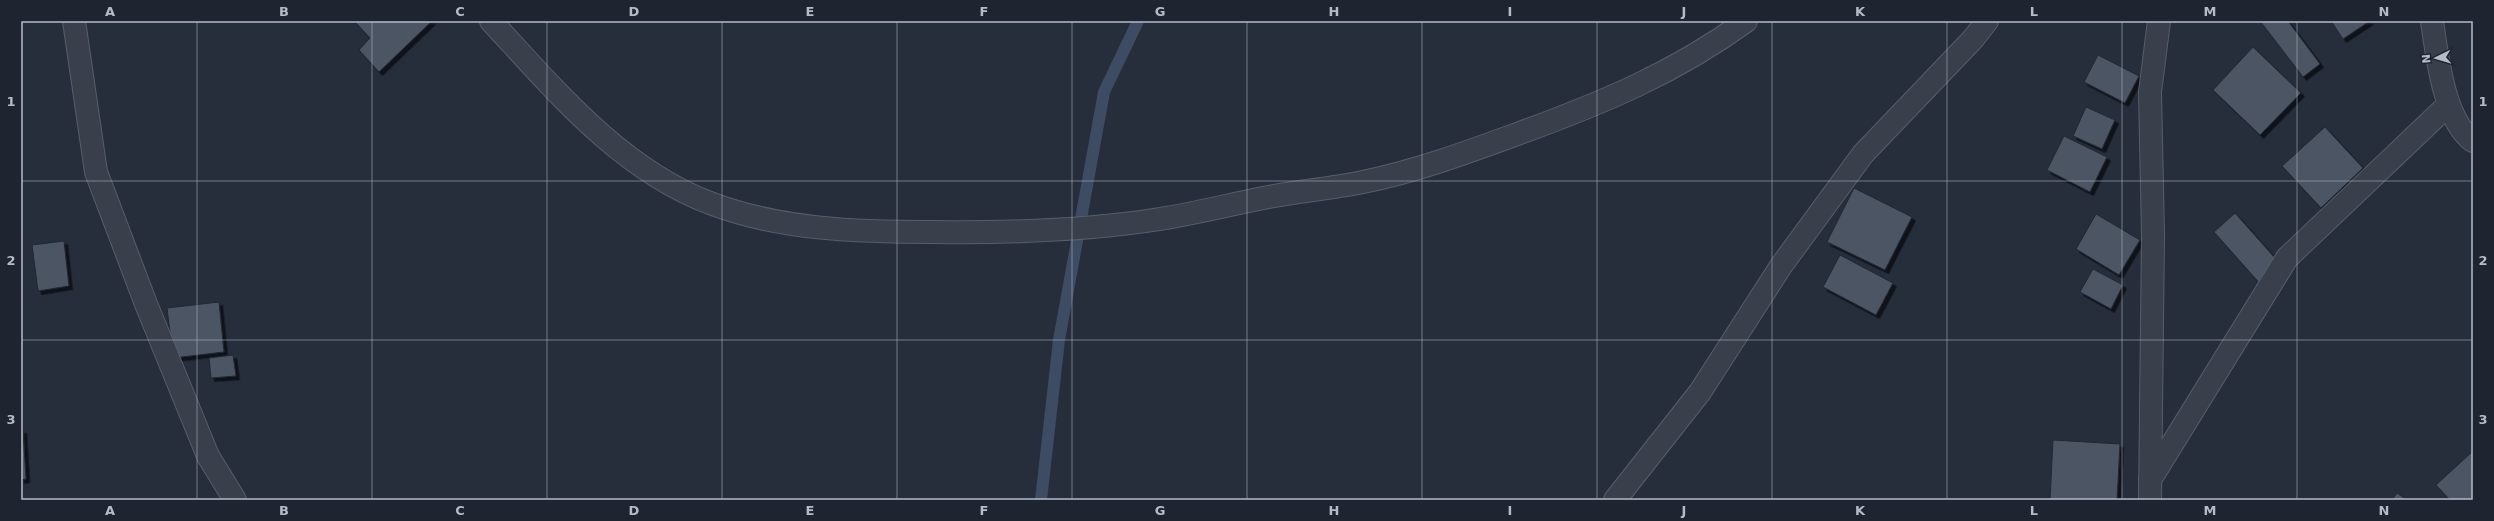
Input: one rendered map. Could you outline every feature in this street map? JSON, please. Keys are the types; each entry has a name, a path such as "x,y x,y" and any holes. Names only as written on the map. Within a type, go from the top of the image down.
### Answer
{"street":[{"path":"74,21 96,172 146,304 208,456 235,500"},
{"path":"491,21 559,93 629,159 674,188 713,204 763,218 819,227 894,232 1029,233 1159,219 1273,196 1363,182 1446,161 1587,108 1651,79 1709,48 1746,21"},
{"path":"1615,500 1700,392 1781,266 1863,154 1973,39 1987,21"},
{"path":"2150,490 2153,402 2153,235 2150,92 2159,21"},
{"path":"2432,21 2448,106 2462,133 2473,141"},
{"path":"2150,490 2288,258 2448,106"}],"building":[{"path":"354,21 432,21 379,72 359,50 370,38"},
{"path":"2260,21 2288,21 2320,64 2303,77"},
{"path":"2331,21 2370,21 2343,39"},
{"path":"2253,47 2301,93 2260,135 2213,90"},
{"path":"2098,55 2139,76 2125,103 2084,82"},
{"path":"2086,107 2115,120 2102,149 2073,136"},
{"path":"2325,127 2363,168 2321,208 2282,166"},
{"path":"2064,136 2107,157 2090,192 2047,170"},
{"path":"1854,188 1912,217 1885,270 1827,242"},
{"path":"2235,213 2283,267 2262,286 2214,232"},
{"path":"2096,214 2140,240 2119,275 2076,249"},
{"path":"64,241 69,286 38,291 32,245"},
{"path":"1840,255 1893,283 1876,315 1823,287"},
{"path":"2093,269 2123,285 2111,309 2080,292"},
{"path":"219,302 224,352 173,358 167,308"},
{"path":"233,355 236,376 211,378 209,358"},
{"path":"21,430 23,430 26,479 21,480"},
{"path":"2053,440 2120,444 2117,500 2050,500"},
{"path":"2473,451 2473,500 2450,500 2436,485"},
{"path":"2397,493 2407,500 2392,500"}],"waterway":[{"path":"1041,500 1059,340 1104,92 1138,21"}]}
